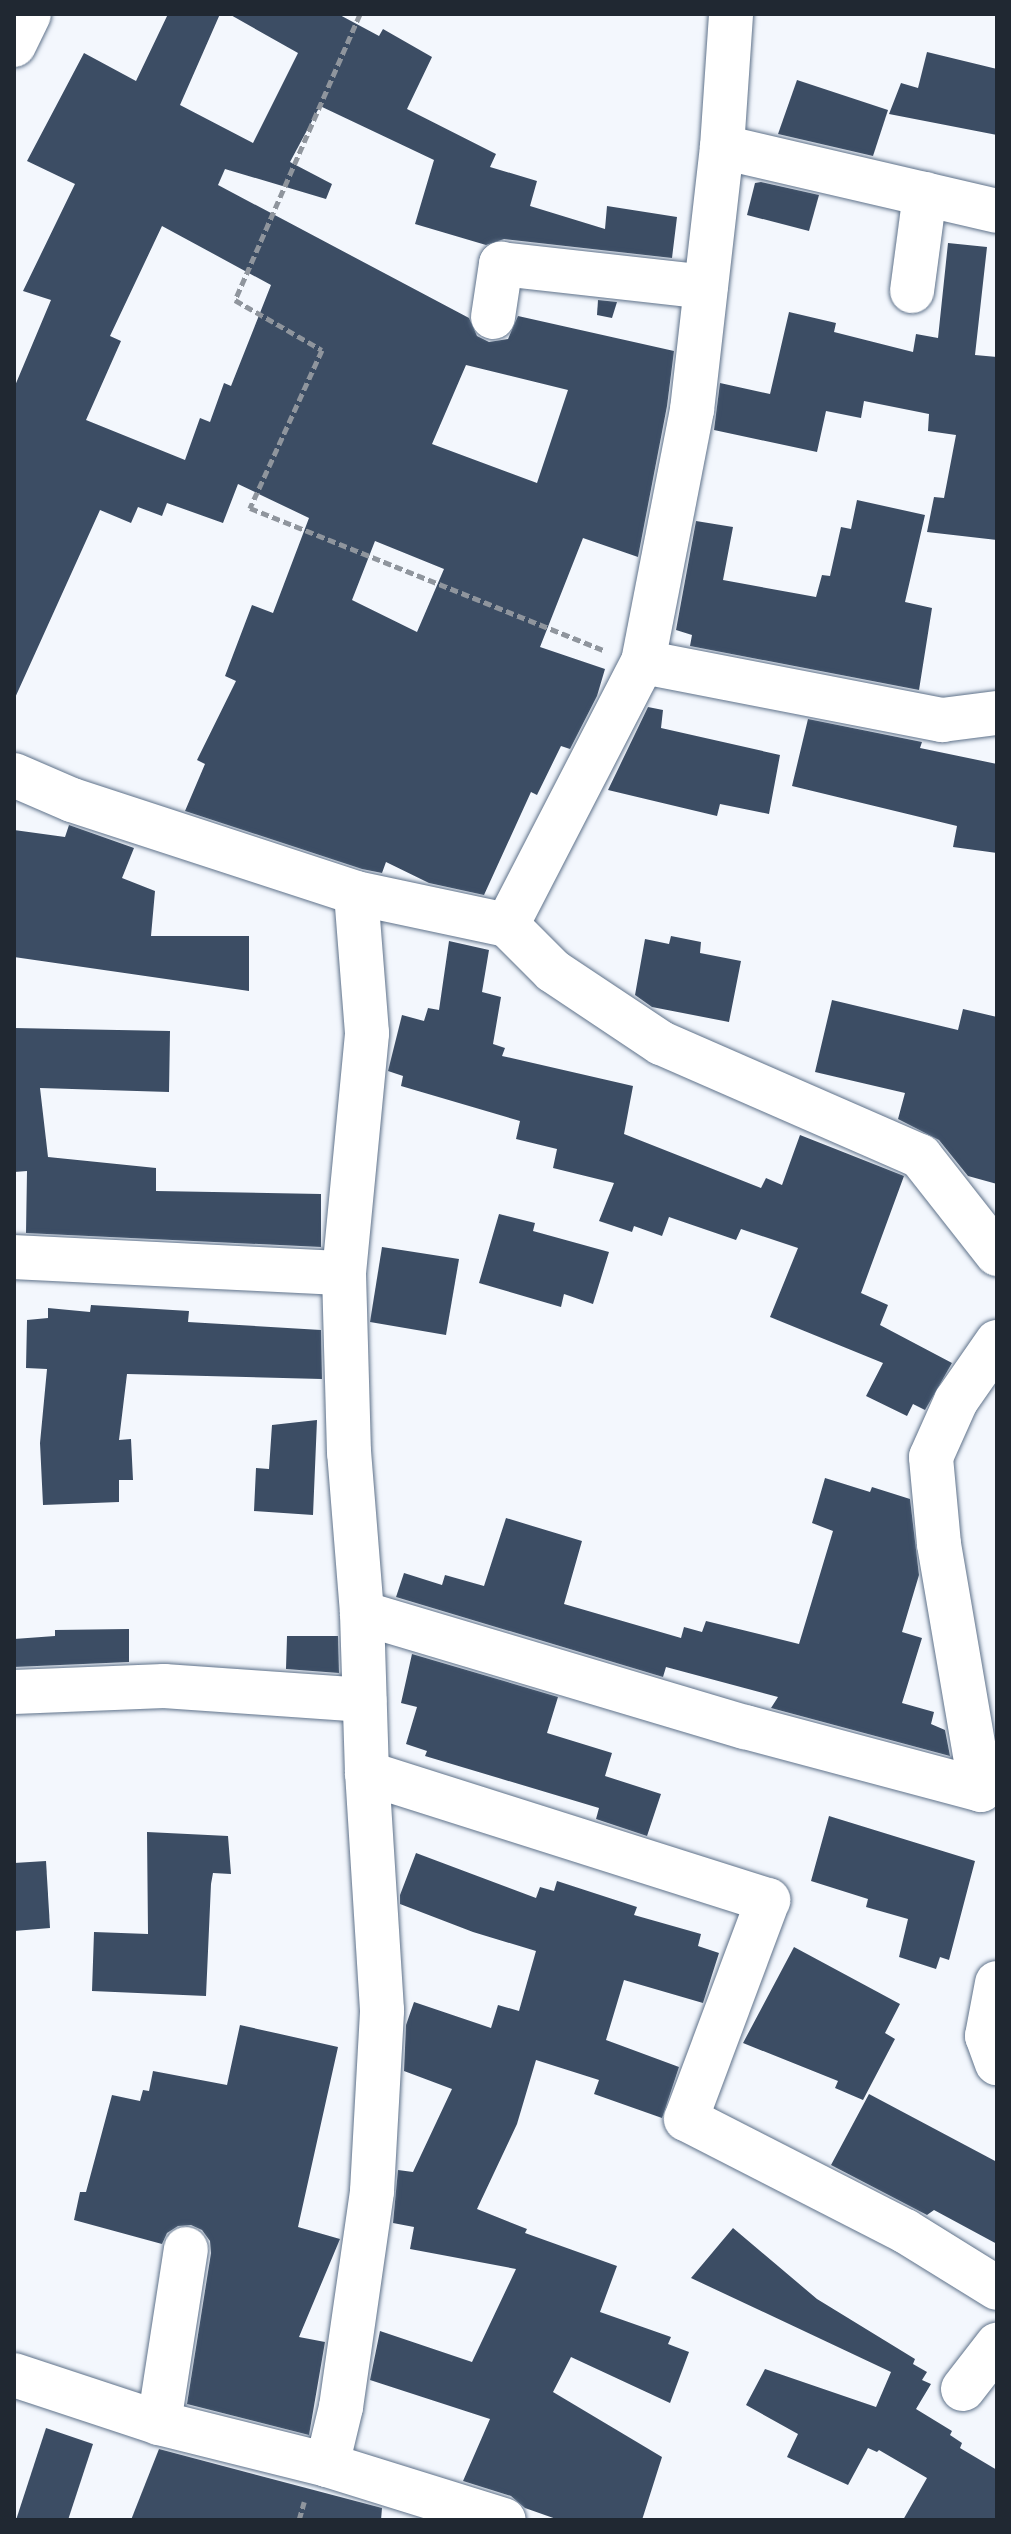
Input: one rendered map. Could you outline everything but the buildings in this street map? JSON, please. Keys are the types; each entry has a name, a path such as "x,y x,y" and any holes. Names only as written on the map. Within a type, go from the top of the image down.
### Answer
{"street":[{"path":"14,45 29,14"},
{"path":"507,925 643,662 692,410 722,147 731,14"},
{"path":"722,147 997,211"},
{"path":"912,291 925,194"},
{"path":"493,317 501,264 706,287"},
{"path":"643,662 942,720 997,713"},
{"path":"14,775 72,800 356,893 507,925 553,971 661,1043 920,1156 997,1254"},
{"path":"327,2465 341,2407 372,2191 382,2025 367,1773 362,1613 349,1453 344,1273 367,1033 356,893"},
{"path":"14,1257 344,1273"},
{"path":"362,1613 989,1801 939,1544 931,1457 956,1401 997,1342"},
{"path":"14,1692 164,1686 365,1700"},
{"path":"367,1773 768,1900 686,2119 905,2231 997,2288"},
{"path":"997,1983 987,2036 997,2063"},
{"path":"159,2423 186,2249"},
{"path":"963,2389 997,2345"},
{"path":"14,2375 159,2423 327,2465 504,2520"}],"path":[{"path":"360,14 235,300 322,350 250,508 643,662"}]}
